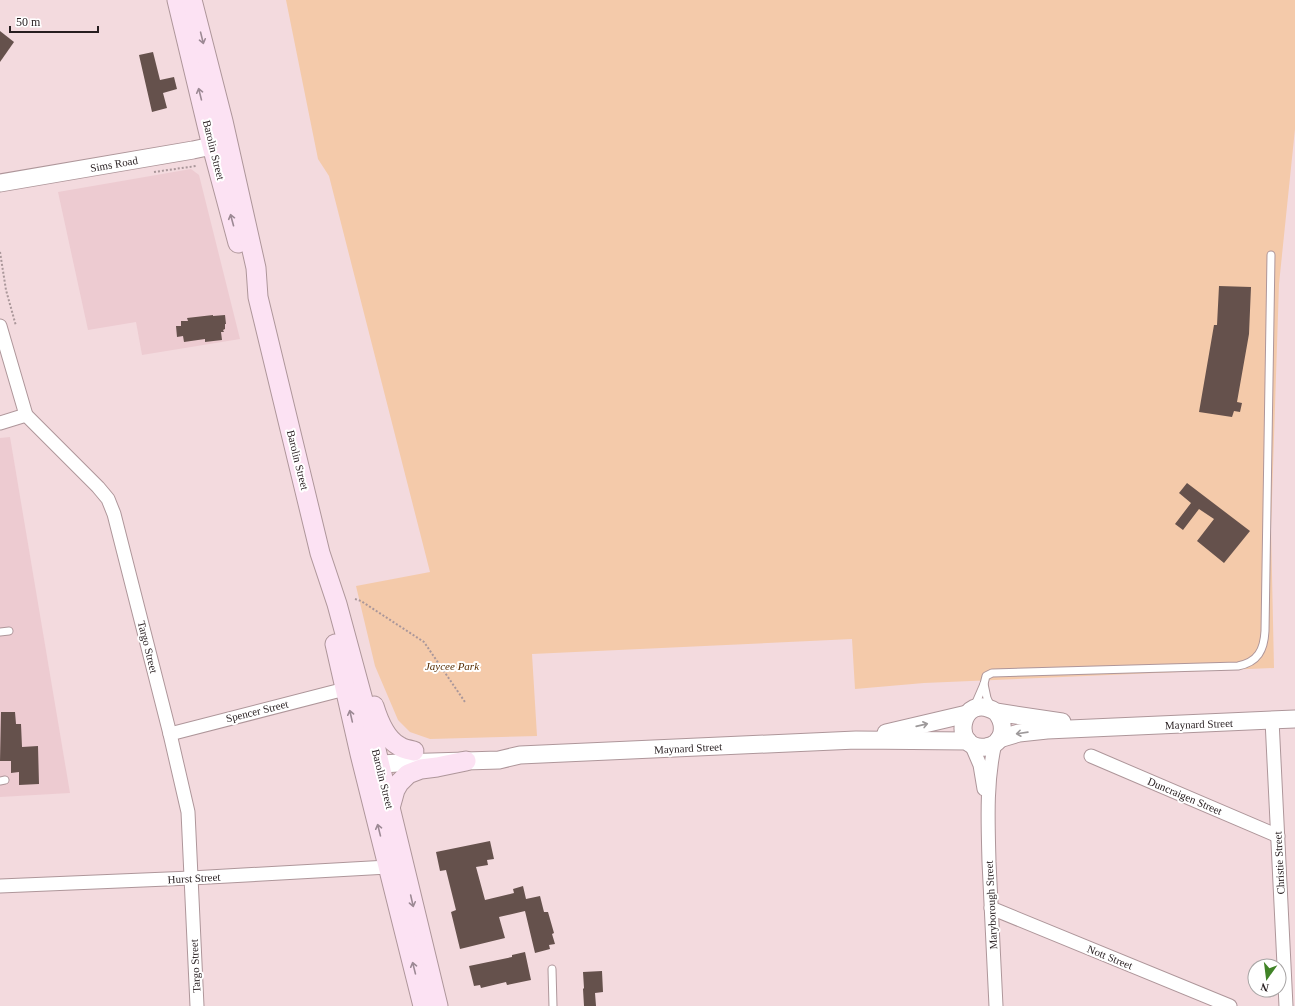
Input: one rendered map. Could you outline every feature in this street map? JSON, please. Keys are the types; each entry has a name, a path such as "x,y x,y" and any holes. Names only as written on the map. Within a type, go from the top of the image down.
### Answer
{"main road":[{"name":"Barolin Street","path":"177,0 220,144"},
{"name":"Barolin Street","path":"192,0 246,271 258,297 320,554 328,606 345,689 370,759 390,808 438,1006"},
{"name":"Barolin Street","path":"320,554 344,630 370,759 388,867 423,1006"},
{"path":"344,630 361,667 380,723 393,742 398,746 414,751"},
{"path":"390,808 395,790 399,783 414,771 466,761"}],"street":[{"name":"Sims Road","path":"0,183 220,144"},
{"name":"Targo Street","path":"0,326 26,415 98,487 108,499 114,514 170,734 188,812 197,1006"},
{"path":"0,423 26,415"},
{"name":"Spencer Street","path":"170,734 345,689"},
{"path":"982,707 994,710 1001,717 1003,725 1002,732 997,741 990,746 984,747 977,747 970,742 964,735 962,727 964,720 970,711 982,707"},
{"name":"Maynard Street","path":"994,710 1052,721 1103,727"},
{"name":"Maynard Street","path":"856,740 970,711"},
{"name":"Christie Street","path":"1272,720 1286,1006"},
{"name":"Maynard Street","path":"997,741 1019,732 1103,727 1295,720"},
{"name":"Maynard Street","path":"370,759 466,761 499,760 520,755 856,740 970,742"},
{"name":"Maryborough Street","path":"987,805 991,764 997,741"},
{"name":"Maryborough Street","path":"970,742 980,764 987,805 996,1006"},
{"name":"Maynard Street","path":"370,759 414,751 499,751 520,755"},
{"name":"Duncraigen Street","path":"1091,756 1278,836"},
{"name":"Hurst Street","path":"0,886 191,878 388,867"},
{"name":"Nott Street","path":"991,908 1230,1006"}],"lane":[{"path":"970,711 984,684 986,676 992,673 1238,666 1254,660 1259,654 1264,640 1265,631 1271,255"},
{"path":"0,632 8,632"},
{"path":"984,684 987,698 994,710"},
{"path":"552,969 554,1006"}],"path":[{"path":"0,252 6,290 16,326"},
{"path":"355,600 361,600 424,642 465,702"}],"shaded area":[{"path":"191,169 199,175 240,339 142,355 136,322 88,330 58,192"},
{"path":"10,437 70,793 0,797 0,438"}],"green space":[{"name":"Jaycee Park","path":"286,0 1295,0 1295,129 1279,284 1271,529 1274,668 924,683 855,689 852,639 532,654 537,736 430,739 410,732 398,720 375,666 356,586 430,572 329,176 318,159"}],"building":[{"path":"0,31 14,42 0,62"},
{"path":"153,52 160,80 174,77 177,89 163,93 167,108 152,112 139,55"},
{"path":"1219,286 1251,287 1249,334 1237,402 1242,403 1240,412 1234,411 1232,417 1199,412 1214,325 1217,325"},
{"path":"225,315 226,324 225,329 223,330 224,332 221,332 222,340 205,342 205,339 184,342 183,336 177,337 176,326 181,326 181,321 188,321 187,318"},
{"path":"1187,483 1250,531 1224,563 1197,541 1214,519 1199,509 1183,530 1175,524 1191,503 1179,493"},
{"path":"1,712 15,712 16,724 21,724 22,747 38,746 39,784 19,785 19,772 11,773 11,761 0,761"},
{"path":"490,841 494,859 487,860 488,865 476,867 485,900 514,893 513,889 523,886 526,899 540,896 544,912 548,912 554,933 552,934 555,944 549,945 550,949 535,953 525,911 499,917 505,938 460,949 451,912 456,910 446,870 440,871 436,852"},
{"path":"525,952 531,980 507,985 506,982 481,988 480,985 474,986 469,966 512,957 512,955"},
{"path":"602,971 603,992 595,993 596,1006 584,1006 583,972"}]}
